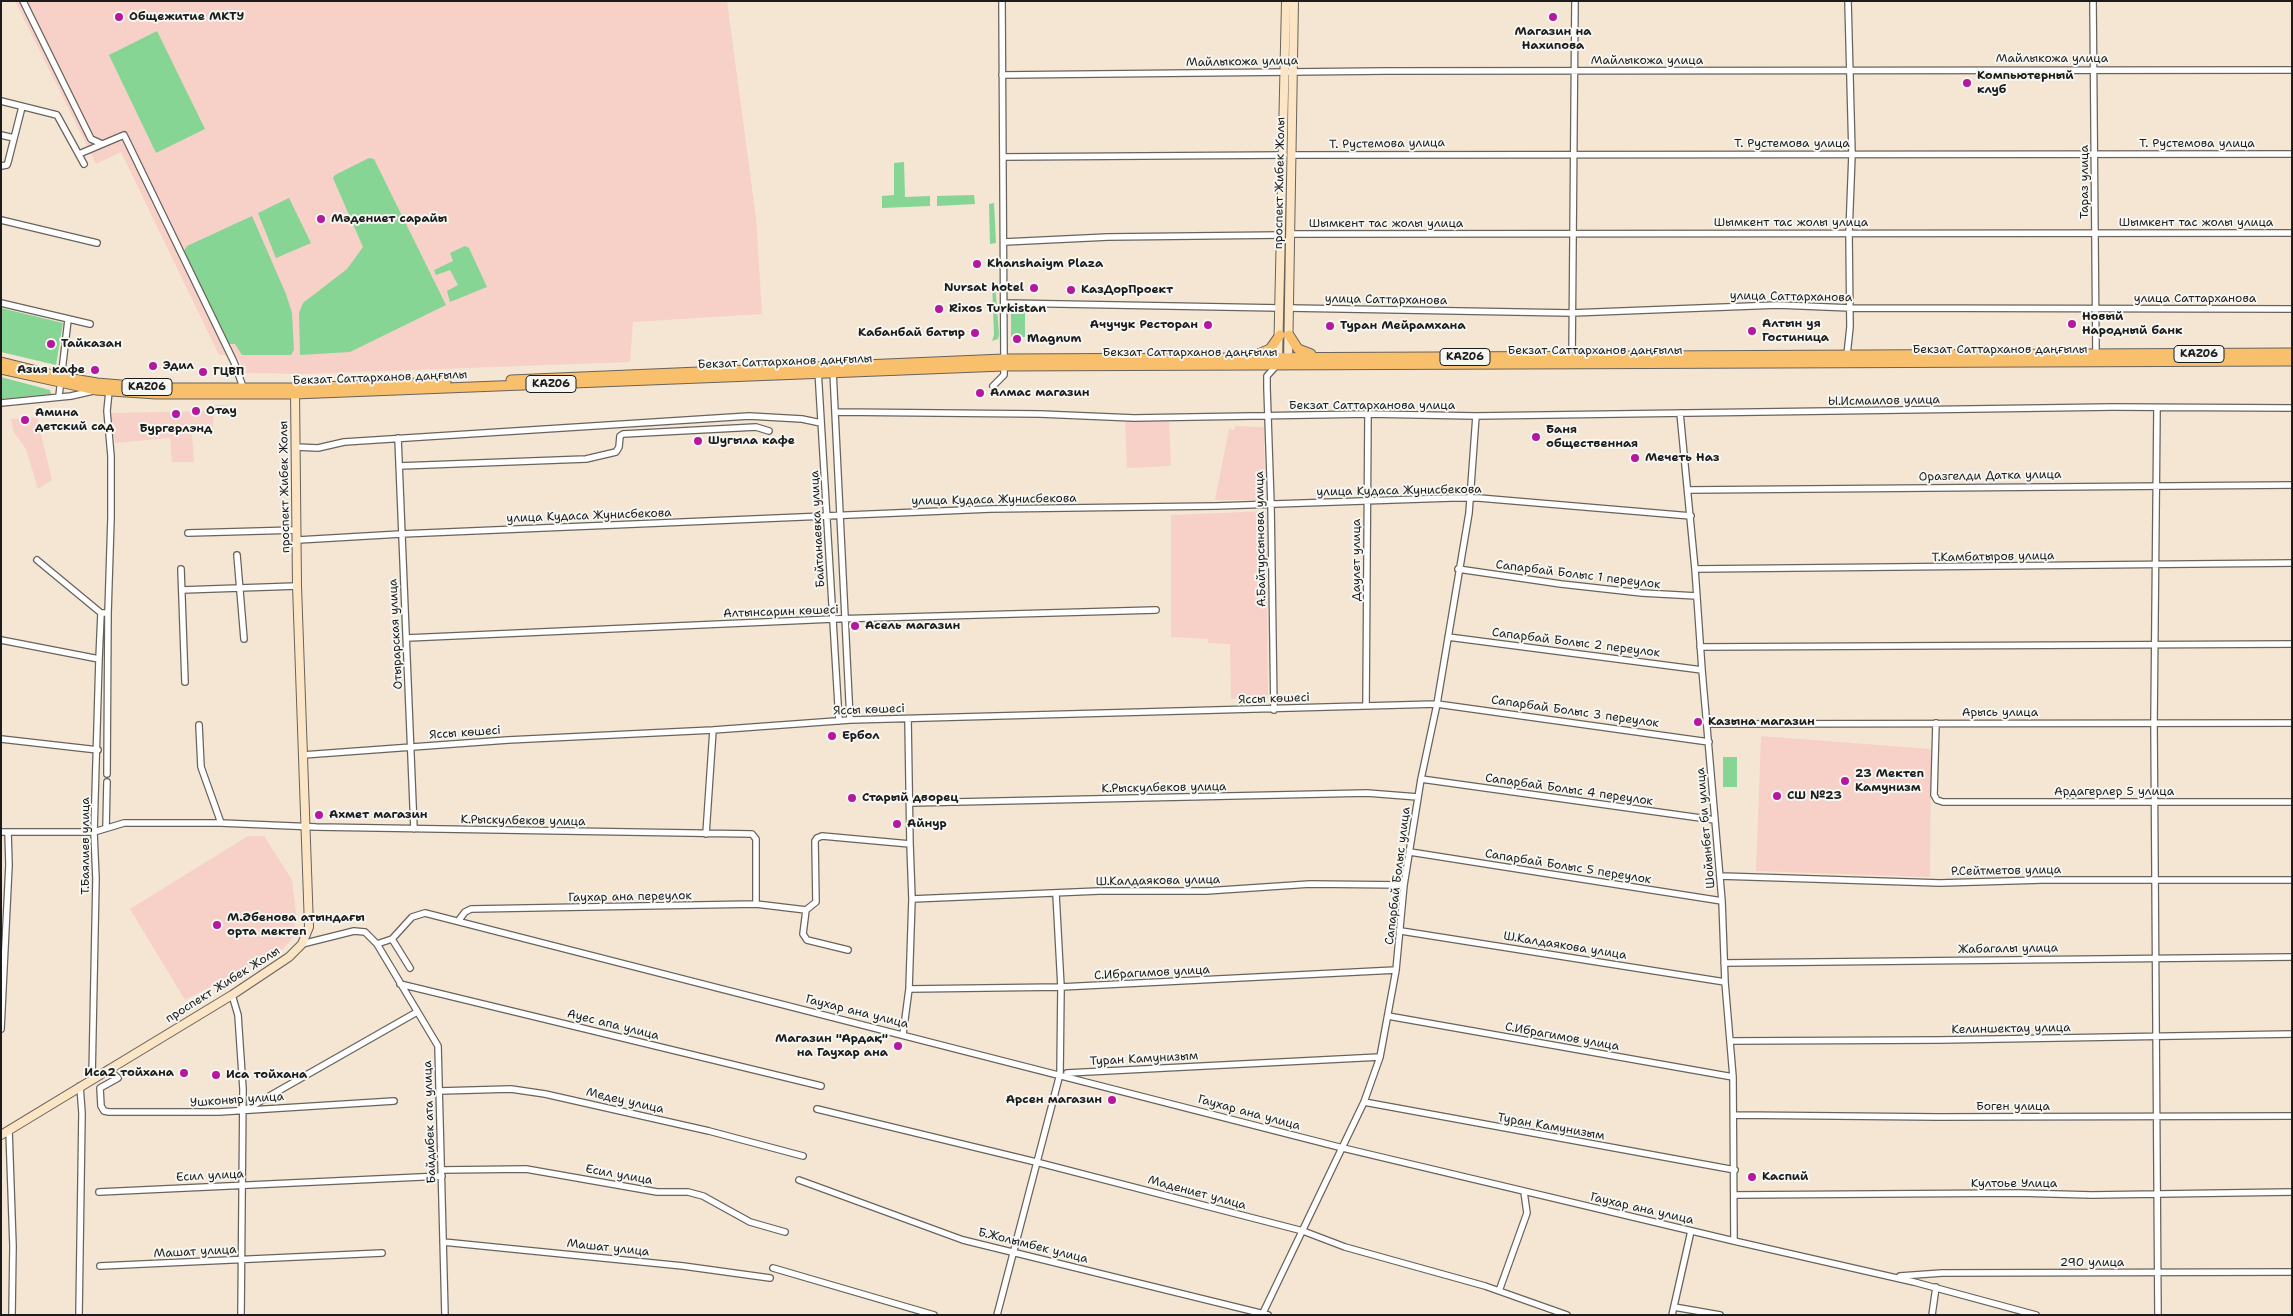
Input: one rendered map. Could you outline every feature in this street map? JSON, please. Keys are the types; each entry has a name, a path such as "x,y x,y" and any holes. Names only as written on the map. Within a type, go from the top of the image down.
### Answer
{"main road":[{"name":"проспект Жибек Жолы","path":"1285,335 1280,308 1286,235 1288,155 1289,72 1286,1"},
{"name":"проспект Жибек Жолы","path":"1289,72 1294,1"},
{"name":"проспект Жибек Жолы","path":"1281,363 1289,308 1286,235"},
{"path":"1248,358 1270,349 1285,335 1298,349 1321,357"},
{"name":"Бекзат Саттарханов даңғылы","path":"2141,358 2292,353"},
{"name":"Бекзат Саттарханов даңғылы","path":"1625,360 1847,355 2096,358"},
{"name":"Бекзат Саттарханов даңғылы","path":"1,362 96,390 156,394 295,391 1004,362 1248,358 1281,363 1321,357 1331,361"},
{"name":"Бекзат Саттарханов даңғылы","path":"1004,362 1281,363 1331,361 2096,358 2292,362"},
{"name":"Бекзат Саттарханов даңғылы","path":"1,369 61,380 156,388 243,387 295,391"},
{"name":"проспект Жибек Жолы","path":"1,1134 232,995 289,958 302,944 308,927 297,586 295,391"}],"street":[{"path":"23,1 91,139 102,144"},
{"path":"993,386 1004,375 1002,1"},
{"path":"1572,360 1571,313 1576,71 1575,1"},
{"path":"1847,355 1851,308 1849,233 1852,154 1848,1"},
{"name":"Тараз улица","path":"2093,1 2096,154 2096,358"},
{"name":"Майлыкожа улица","path":"1002,75 1289,72 2292,70"},
{"path":"1,101 57,115 84,164"},
{"path":"1,166 7,165 22,107"},
{"path":"1,135 14,138"},
{"path":"79,154 124,135 234,362 243,387"},
{"name":"Т. Рустемова улица","path":"1003,157 1574,154 2292,154"},
{"path":"1,220 97,243"},
{"name":"Шымкент тас жолы улица","path":"1004,242 1108,237 1573,232 2292,233"},
{"path":"1,303 90,324"},
{"path":"1004,303 1280,308"},
{"name":"улица Саттарханова","path":"1289,308 1571,313 1719,306 2292,309"},
{"path":"59,396 68,320"},
{"name":"А.Байтурсынова улица","path":"1274,710 1267,376 1281,363"},
{"name":"Байтанаевка улица","path":"818,369 839,722"},
{"name":"Байтанаевка улица","path":"833,369 850,720"},
{"path":"1,403 72,396 96,390"},
{"path":"107,774 108,613 111,518 111,456 107,411 109,391"},
{"path":"2157,408 2154,723 2158,1315"},
{"name":"Ы.Исмаилов улица","path":"1476,416 2292,408"},
{"name":"Бекзат Саттарханова улица","path":"835,412 1048,414 1124,418 1368,414 1476,416"},
{"name":"Шойынбет би улица","path":"1680,413 1691,516 1700,647 1722,901 1725,982 1733,1077 1734,1241"},
{"name":"Даулет улица","path":"1366,706 1368,414"},
{"path":"296,447 318,448 344,442 749,416 802,419 821,423"},
{"name":"Сапарбай Болыс улица","path":"1264,1314 1364,1102 1380,1057 1396,970 1404,885 1421,779 1437,704 1471,499 1476,416"},
{"path":"399,466 586,459 616,452 619,447 620,436 623,434 756,427 769,431"},
{"name":"Отырарская улица","path":"398,438 401,534 408,638 414,829"},
{"name":"Оразгелди Датка улица","path":"1688,490 2157,484 2292,485"},
{"name":"улица Кудаса Жунисбекова","path":"298,540 990,509 1271,505 1471,499 1691,516"},
{"path":"188,532 297,530"},
{"path":"238,556 244,639"},
{"path":"37,560 101,614 108,613"},
{"name":"Т.Камбатыров улица","path":"1695,569 2292,563"},
{"path":"182,568 185,682"},
{"name":"Сапарбай Болыс 1 переулок","path":"1458,569 1606,589 1696,596"},
{"path":"182,590 297,586"},
{"name":"Алтынсарин көшесі","path":"408,638 833,619 1156,610"},
{"name":"Т.Баялиев улица","path":"92,1078 96,879 94,832 101,614"},
{"name":"Сапарбай Болыс 2 переулок","path":"1448,637 1702,670"},
{"path":"1,640 99,660"},
{"path":"1700,647 2292,644"},
{"name":"Яссы көшесі","path":"303,755 850,720 1274,710 1437,704"},
{"name":"Сапарбай Болыс 3 переулок","path":"1437,704 1709,742"},
{"path":"903,1034 909,989 912,899 908,719"},
{"name":"Ардагерлер 5 улица","path":"1936,723 1934,795 1937,800 1943,802 2292,802"},
{"name":"Арысь улица","path":"1708,724 2292,724"},
{"path":"200,725 201,767 221,823"},
{"path":"706,834 713,730"},
{"path":"1,739 98,750"},
{"name":"Сапарбай Болыс 4 переулок","path":"1421,779 1715,820"},
{"name":"Т.Баялиев улица","path":"106,828 107,782"},
{"name":"К.Рыскулбеков улица","path":"910,803 1368,794 1418,798"},
{"name":"К.Рыскулбеков улица","path":"4,832 94,832 124,823 221,823 755,836 756,904"},
{"path":"1,1029 3,924 8,865 4,832"},
{"path":"848,950 807,940 804,934 806,910 816,902 816,841 822,836 910,844"},
{"name":"Сапарбай Болыс 5 переулок","path":"1410,852 1722,901"},
{"name":"Р.Сейтметов улица","path":"1720,876 1940,883 2155,879 2292,880"},
{"name":"Ш.Калдаякова улица","path":"912,899 1099,891 1206,891 1310,884 1404,885"},
{"path":"997,1315 1060,1074 1061,987 1056,894"},
{"name":"Гаухар ана переулок","path":"459,920 465,912 471,909 756,904 806,910"},
{"name":"Гаухар ана улица","path":"392,939 412,917 421,913 459,920 1343,1148 1524,1192 1936,1287 2036,1315"},
{"name":"Байдибек ата улица","path":"302,944 354,931 365,932 377,944 438,1046 445,1315"},
{"name":"Ш.Калдаякова улица","path":"1401,931 1725,982"},
{"path":"377,944 392,939 410,968"},
{"name":"Жабагалы улица","path":"1724,963 2292,957"},
{"name":"С.Ибрагимов улица","path":"909,989 1061,987 1396,970"},
{"name":"Ауес апа улица","path":"400,984 821,1086"},
{"path":"232,995 238,1016 241,1042 243,1111 241,1315"},
{"path":"243,1111 417,1012"},
{"name":"С.Ибрагимов улица","path":"1388,1016 1733,1077"},
{"name":"Келиншектау улица","path":"1730,1041 1940,1040 2292,1034"},
{"name":"Туран Камунизым","path":"1060,1074 1380,1057"},
{"name":"Ушконыр улица","path":"108,1069 118,1078 100,1088 101,1106 104,1111 110,1112 243,1111 394,1101"},
{"path":"79,1315 82,1122 80,1086"},
{"name":"Медеу улица","path":"439,1090 510,1089 545,1094 709,1130 803,1156"},
{"name":"Туран Камунизым","path":"1364,1102 1735,1170"},
{"name":"Мадениет улица","path":"817,1109 1036,1162 1303,1231 1345,1247 1499,1291 1567,1315"},
{"name":"Боген улица","path":"1734,1115 2292,1116"},
{"path":"9,1130 13,1246 12,1315"},
{"name":"Есил улица","path":"99,1192 526,1169 657,1192 688,1192 703,1196 750,1222 785,1232"},
{"name":"Б.Жолымбек улица","path":"799,1180 946,1234 1264,1314"},
{"path":"1499,1291 1527,1213 1524,1192"},
{"name":"Култоье Улица","path":"1735,1195 2018,1193 2092,1195 2292,1192"},
{"path":"1672,1315 1691,1231"},
{"name":"Машат улица","path":"443,1242 683,1266 770,1278"},
{"name":"Машат улица","path":"100,1266 382,1253"},
{"path":"773,1268 934,1315"},
{"name":"290 улица","path":"1893,1277 1942,1273 2292,1272"},
{"path":"1932,1315 1936,1287"},
{"path":"1674,1306 1720,1315"}],"shaded area":[{"path":"15,1 727,1 756,218 762,314 633,322 630,362 304,374 245,373 238,358 233,355 219,355 121,152 96,164"},
{"path":"213,405 228,405 228,413 214,414 212,433 192,434 194,462 172,462 170,438 115,443 111,413 212,411"},
{"path":"37,417 52,480 38,489 26,449 13,431 11,419"},
{"path":"1125,419 1169,419 1171,466 1127,468"},
{"path":"1235,426 1264,427 1265,500 1215,500 1229,429 1234,430"},
{"path":"1266,511 1268,698 1231,699 1230,644 1208,643 1208,639 1171,637 1171,515"},
{"name":"23 Мектеп Камунизм","path":"1761,736 1931,749 1930,877 1756,871"},
{"name":"М.Әбенова атындағы орта мектеп","path":"248,836 264,836 292,880 296,913 294,936 284,948 185,1000 130,909"}],"green space":[{"path":"157,31 205,129 156,153 109,55"},
{"path":"369,158 374,159 446,305 350,352 300,355 299,313 303,303 347,269 363,247 333,178 335,175"},
{"path":"904,162 905,197 930,196 930,206 882,208 882,196 894,195 894,163"},
{"path":"974,195 975,204 937,206 937,196"},
{"path":"289,198 311,243 276,258 258,213"},
{"path":"994,203 996,243 990,244 989,204"},
{"path":"252,216 286,294 292,313 294,350 291,355 242,355 235,344 229,344 184,251 187,246"},
{"path":"465,246 469,248 487,287 450,302 447,291 458,285 450,270 436,275 434,270 453,261 450,253"},
{"path":"992,282 995,282 999,334 998,339 992,341 994,335"},
{"path":"1011,307 1025,307 1025,337 1011,337"},
{"path":"1,308 63,323 56,365 1,352"},
{"path":"1,377 50,390 51,394 1,399"},
{"path":"1723,757 1737,757 1737,787 1723,787"}],"place":[{"name":"Общежитие МКТУ","path":"119,17"},
{"name":"Магазин на Нахипова","path":"1553,17"},
{"name":"Компьютерный клуб","path":"1967,83"},
{"name":"Мәдениет сарайы","path":"321,219"},
{"name":"Khanshaiym Plaza","path":"977,264"},
{"name":"Nursat hotel","path":"1034,288"},
{"name":"КазДорПроект","path":"1071,290"},
{"name":"Rixos Turkistan","path":"939,309"},
{"name":"Новый Народный банк","path":"2072,324"},
{"name":"Ачучук Ресторан","path":"1208,325"},
{"name":"Туран Мейрамхана","path":"1330,326"},
{"name":"Алтын уя Гостиница","path":"1752,331"},
{"name":"Кабанбай батыр","path":"975,333"},
{"name":"Magnum","path":"1017,339"},
{"name":"Тайказан","path":"51,344"},
{"name":"Эдил","path":"153,366"},
{"name":"Азия кафе","path":"95,370"},
{"name":"ГЦВП","path":"203,372"},
{"name":"Алмас магазин","path":"980,393"},
{"name":"Отау","path":"196,411"},
{"name":"Бургерлэнд","path":"176,414"},
{"name":"Амина детский сад","path":"25,420"},
{"name":"Баня общественная","path":"1536,437"},
{"name":"Шугыла кафе","path":"698,441"},
{"name":"Мечеть Наз","path":"1635,458"},
{"name":"Асель магазин","path":"855,626"},
{"name":"Казына магазин","path":"1698,722"},
{"name":"Ербол","path":"832,736"},
{"name":"23 Мектеп Камунизм","path":"1845,781"},
{"name":"СШ №23","path":"1777,796"},
{"name":"Старый дворец","path":"852,798"},
{"name":"Ахмет магазин","path":"319,815"},
{"name":"Айнур","path":"897,824"},
{"name":"М.Әбенова атындағы орта мектеп","path":"217,925"},
{"name":"Магазин \"Ардақ\" на Гаухар ана","path":"898,1046"},
{"name":"Иса2 тойхана","path":"184,1073"},
{"name":"Иса тойхана","path":"216,1075"},
{"name":"Арсен магазин","path":"1112,1100"},
{"name":"Каспий","path":"1752,1177"}]}
